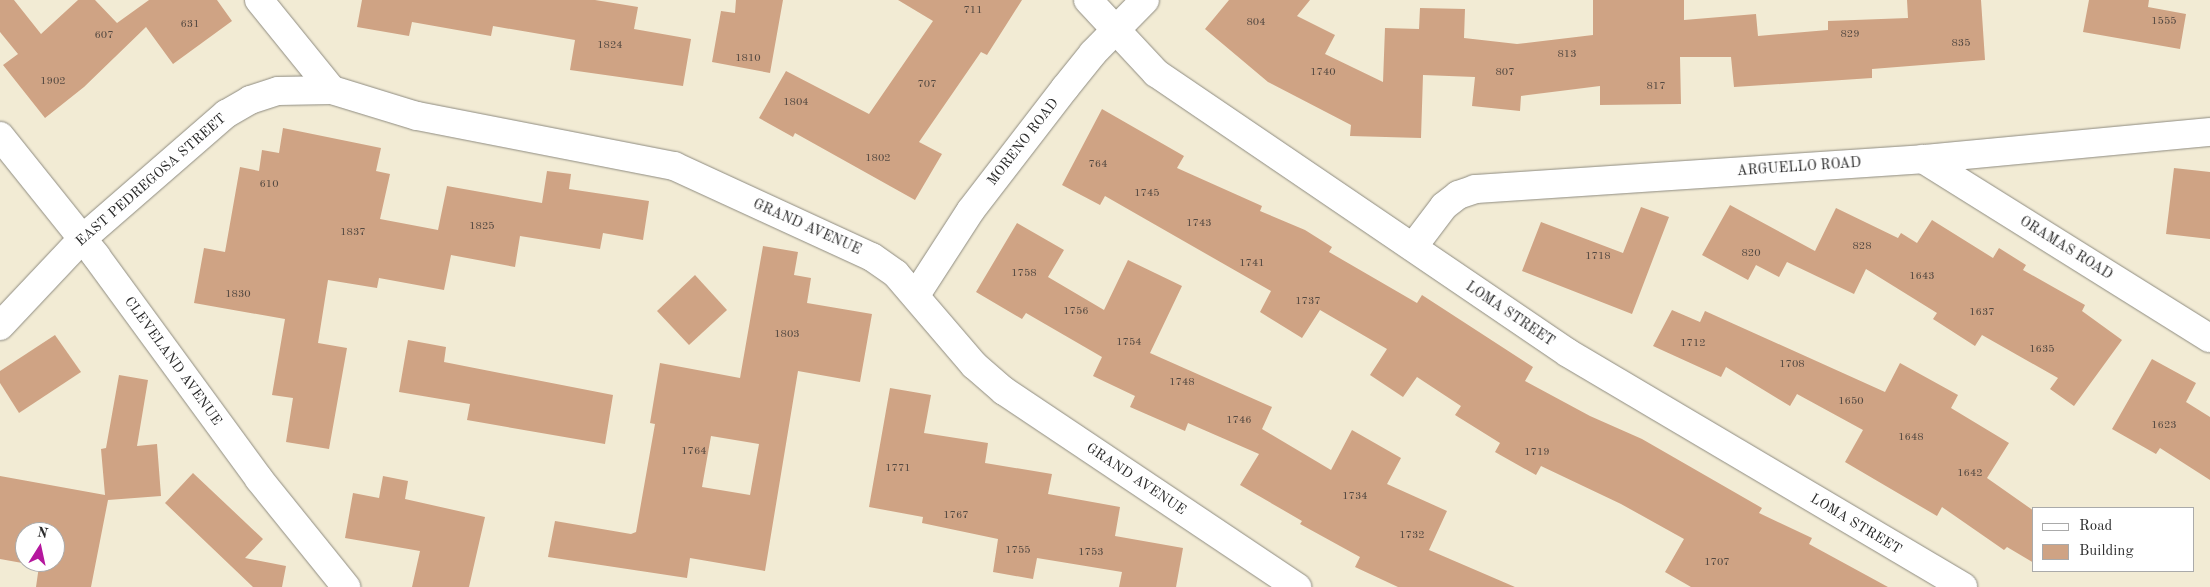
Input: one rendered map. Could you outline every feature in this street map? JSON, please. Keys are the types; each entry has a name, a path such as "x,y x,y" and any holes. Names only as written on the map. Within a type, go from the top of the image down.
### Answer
{"street":[{"path":"259,0 332,90"},
{"name":"LOMA STREET","path":"1088,0 1156,73 1568,353 1962,587"},
{"name":"MORENO ROAD","path":"916,295 971,210 1087,60 1145,0"},
{"name":"EAST PEDREGOSA STREET","path":"0,326 82,239 226,114 250,100 278,91 332,90"},
{"name":"GRAND AVENUE","path":"332,90 417,116 694,173 764,209 872,256 896,274 916,295 968,358 1004,391 1297,587"},
{"name":"ARGUELLO ROAD","path":"1413,247 1444,206 1458,195 1475,189 1923,159 2210,132"},
{"name":"CLEVELAND AVENUE","path":"0,136 82,239 259,478 346,587"},
{"name":"ORAMAS ROAD","path":"1923,159 2210,338"}],"building":[{"path":"0,0 14,0 41,34 78,0 95,0 117,23 149,0 217,0 232,21 173,64 146,27 84,87 45,118 3,65 18,54 0,32"},
{"path":"362,0 595,0 638,7 634,29 691,39 683,86 570,70 575,40 493,26 491,36 412,22 409,36 357,27"},
{"path":"736,0 783,0 770,73 712,62 721,11 735,13"},
{"path":"898,0 1022,0 987,55 981,52 919,142 942,154 915,200 795,133 793,137 759,118 786,71 869,114 933,21"},
{"path":"1229,0 1310,0 1297,16 1335,35 1325,54 1383,82 1385,28 1419,29 1420,8 1465,9 1464,38 1517,44 1593,35 1593,0 1684,0 1684,20 1756,14 1758,36 1828,30 1828,21 1908,18 1907,0 1981,0 1985,60 1872,69 1872,78 1734,87 1731,57 1680,57 1681,104 1600,105 1600,86 1521,96 1520,111 1472,106 1475,77 1423,75 1421,138 1350,136 1351,125 1268,82 1205,29"},
{"path":"2089,0 2149,0 2148,7 2186,14 2180,49 2083,32"},
{"path":"1102,109 1184,156 1177,168 1262,206 1260,211 1305,230 1332,247 1329,252 1417,303 1422,295 1533,367 1525,381 1590,416 1642,439 1762,508 1759,513 1812,538 1809,544 1888,587 1691,587 1665,572 1684,539 1621,504 1541,466 1536,475 1495,452 1500,443 1455,415 1461,406 1417,377 1403,397 1370,375 1387,349 1320,310 1302,338 1260,312 1271,291 1105,196 1100,205 1062,185"},
{"path":"283,128 381,148 376,171 390,174 380,219 438,230 447,186 542,203 547,171 571,174 569,189 649,201 643,240 603,233 600,249 520,236 515,267 451,255 444,290 379,278 377,288 328,280 318,343 347,348 329,449 286,442 293,398 272,395 285,319 194,303 204,248 225,252 240,167 259,171 262,150 279,153"},
{"path":"2174,168 2210,172 2210,239 2166,234"},
{"path":"1730,205 1815,251 1836,208 1898,238 1901,233 1917,243 1932,220 1993,258 1999,248 2026,265 2023,270 2085,305 2082,311 2122,340 2074,406 2050,389 2058,378 1982,335 1975,346 1933,319 1937,313 1866,269 1854,294 1787,262 1779,277 1756,265 1748,280 1702,255"},
{"path":"1641,207 1669,217 1632,314 1522,271 1541,222 1623,253"},
{"path":"1017,223 1064,250 1048,277 1104,310 1128,260 1182,286 1150,353 1272,407 1262,429 1331,470 1352,430 1401,458 1387,484 1447,511 1429,550 1515,587 1398,587 1355,567 1360,557 1300,524 1302,521 1240,485 1259,454 1188,423 1185,431 1130,407 1135,396 1093,376 1102,357 1026,313 1022,319 976,292"},
{"path":"763,246 798,252 794,275 811,278 807,303 872,314 860,382 798,371 765,571 690,558 687,578 548,557 555,521 631,534 636,532 655,424 650,423 660,363 740,378","holes":["711,436 759,444 750,495 702,487"]},
{"path":"695,275 727,310 689,345 657,311"},
{"path":"1672,310 1700,322 1705,311 1885,392 1900,363 1958,395 1951,408 2009,443 1987,478 2032,510 2032,562 2007,547 2004,550 1942,507 1937,516 1845,462 1863,430 1797,394 1790,406 1726,367 1721,377 1653,346"},
{"path":"55,335 81,372 19,413 0,383 0,371"},
{"path":"408,340 446,347 444,362 613,395 605,444 467,420 470,404 399,392"},
{"path":"2152,359 2196,383 2186,402 2210,417 2210,480 2160,448 2156,454 2112,429"},
{"path":"119,375 148,380 137,446 157,444 161,496 108,500 91,587 36,587 38,572 65,572 65,522 15,522 15,562 0,559 0,476 105,495 101,449 106,448"},
{"path":"890,388 931,395 924,433 988,443 985,463 1052,474 1048,494 1120,507 1115,536 1183,548 1176,587 1119,587 1122,572 1037,558 1033,579 993,572 998,539 922,523 923,517 869,507"},
{"path":"193,473 263,539 245,558 286,566 282,587 253,587 165,503"},
{"path":"383,476 408,481 405,499 485,517 469,587 412,587 420,551 345,538 353,493 379,498"}]}
